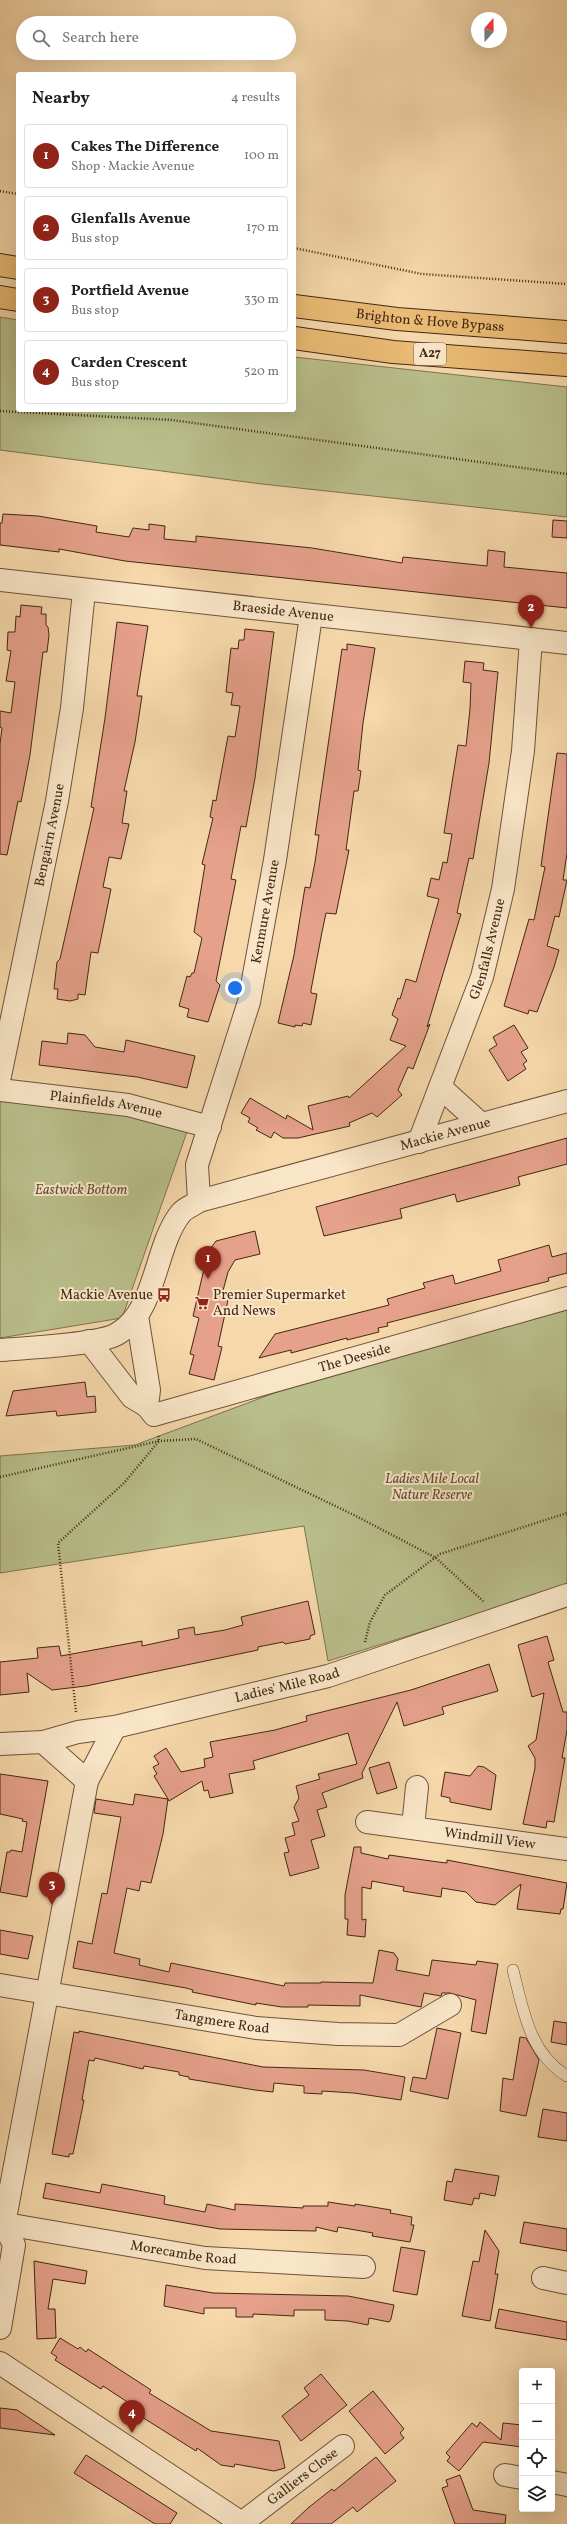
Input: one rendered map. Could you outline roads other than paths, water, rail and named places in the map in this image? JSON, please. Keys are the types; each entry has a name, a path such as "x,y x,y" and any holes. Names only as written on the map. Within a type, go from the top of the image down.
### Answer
{"highway":[{"path":"0,265 16,268"},
{"path":"0,297 16,300"},
{"name":"Brighton & Hove Bypass","path":"296,306 397,320 567,332"},
{"name":"A27","path":"296,338 394,352 567,365"}],"street":[{"name":"Braeside Avenue","path":"0,580 84,591 567,643"},
{"name":"Bengairn Avenue","path":"0,1076 57,801 72,708 84,591"},
{"name":"Kenmure Avenue","path":"199,1201 197,1165 249,1002 275,860 312,616"},
{"name":"Glenfalls Avenue","path":"419,1142 482,977 503,888 523,751 531,639"},
{"path":"440,1087 482,1124"},
{"name":"Plainfields Avenue","path":"0,1090 128,1105 210,1127"},
{"name":"Mackie Avenue","path":"0,1350 89,1341 117,1335 137,1316 171,1230 182,1212 199,1201 567,1101"},
{"name":"The Deeside","path":"89,1341 132,1397 147,1406 154,1416 567,1298"},
{"path":"137,1316 149,1390 147,1406"},
{"name":"Ladies' Mile Road","path":"0,1744 43,1742 78,1732 115,1727 328,1676 567,1595"},
{"path":"0,2328 14,2245 1,2225 88,1781 115,1727"},
{"path":"43,1742 88,1781"},
{"path":"413,1827 417,1787"},
{"name":"Windmill View","path":"367,1822 567,1849"},
{"name":"Tangmere Road","path":"0,1985 46,1994 256,2028 399,2035 450,2005"},
{"name":"Morecambe Road","path":"1,2225 205,2258 364,2267"},
{"path":"543,2278 567,2283"},
{"path":"0,2363 243,2523"},
{"name":"Galliers Close","path":"243,2523 343,2446"},
{"path":"555,2483 567,2485"}],"lane":[{"path":"513,1970 530,2032 550,2063 567,2076"}],"place":[{"name":"Glenfalls Avenue","path":"531,628"},
{"name":"Cakes The Difference","path":"208,1279"},
{"name":"Mackie Avenue","path":"164,1295"},
{"name":"Premier Supermarket And News","path":"202,1303"},
{"name":"Portfield Avenue","path":"52,1905"},
{"name":"Carden Crescent","path":"132,2433"}],"park label":[{"name":"Eastwick Bottom","path":"81,1190"},
{"name":"Ladies Mile Local Nature Reserve","path":"432,1488"}]}
